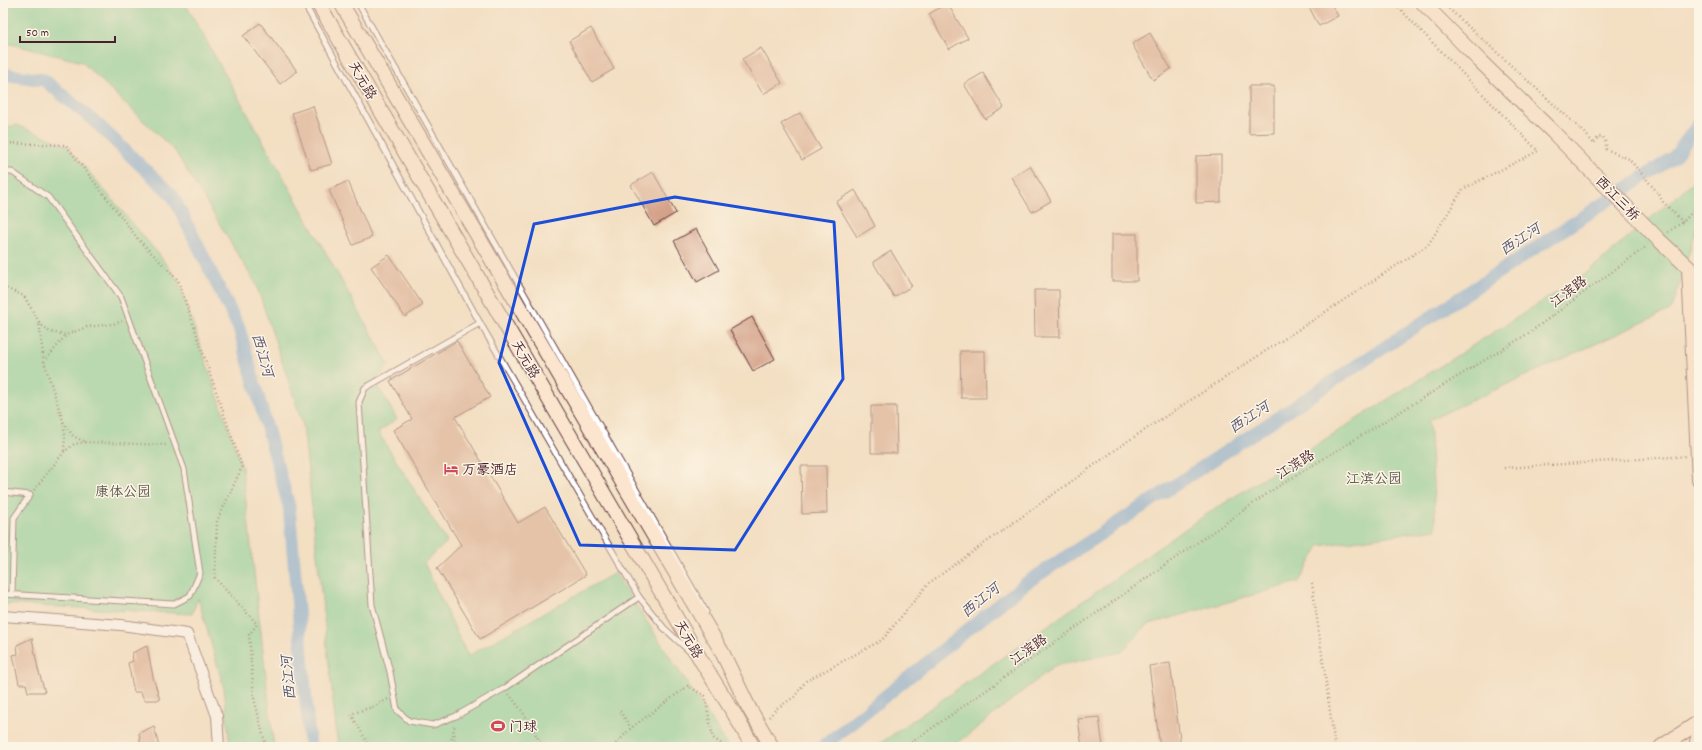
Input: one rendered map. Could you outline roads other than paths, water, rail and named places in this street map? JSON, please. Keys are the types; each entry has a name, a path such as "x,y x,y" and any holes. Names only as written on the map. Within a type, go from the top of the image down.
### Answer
{"main road":[{"name":"天元路","path":"318,3 753,747"},
{"name":"天元路","path":"341,3 722,652 749,708 772,747"},
{"name":"西江三桥","path":"1424,3 1658,239 1689,268 1699,480"},
{"path":"1661,747 1699,722"},
{"path":"1696,747 1699,733"}],"street":[{"path":"3,616 121,626 187,634 217,716 219,747"}],"lane":[{"path":"304,3 480,323 639,597 664,628 702,662"},
{"path":"358,3 703,606 722,652"},
{"path":"3,172 12,172 48,197 121,297 184,469 200,573 190,596 174,604 3,594"},
{"path":"480,323 365,388 358,402 372,605 390,672 397,710 409,722 433,725 456,716 504,688 639,597"},
{"path":"3,492 30,495 14,518 12,594"}],"waterway":[{"name":"西江河","path":"3,74 44,80 94,121 173,196 239,328 289,506 310,747"},
{"name":"西江河","path":"822,747 1026,583 1674,157 1699,123"}],"place":[{"name":"万豪酒店","path":"451,469"},
{"name":"门球","path":"498,726"}],"park label":[{"name":"江滨公园","path":"1374,478"},
{"name":"康体公园","path":"123,491"}]}
